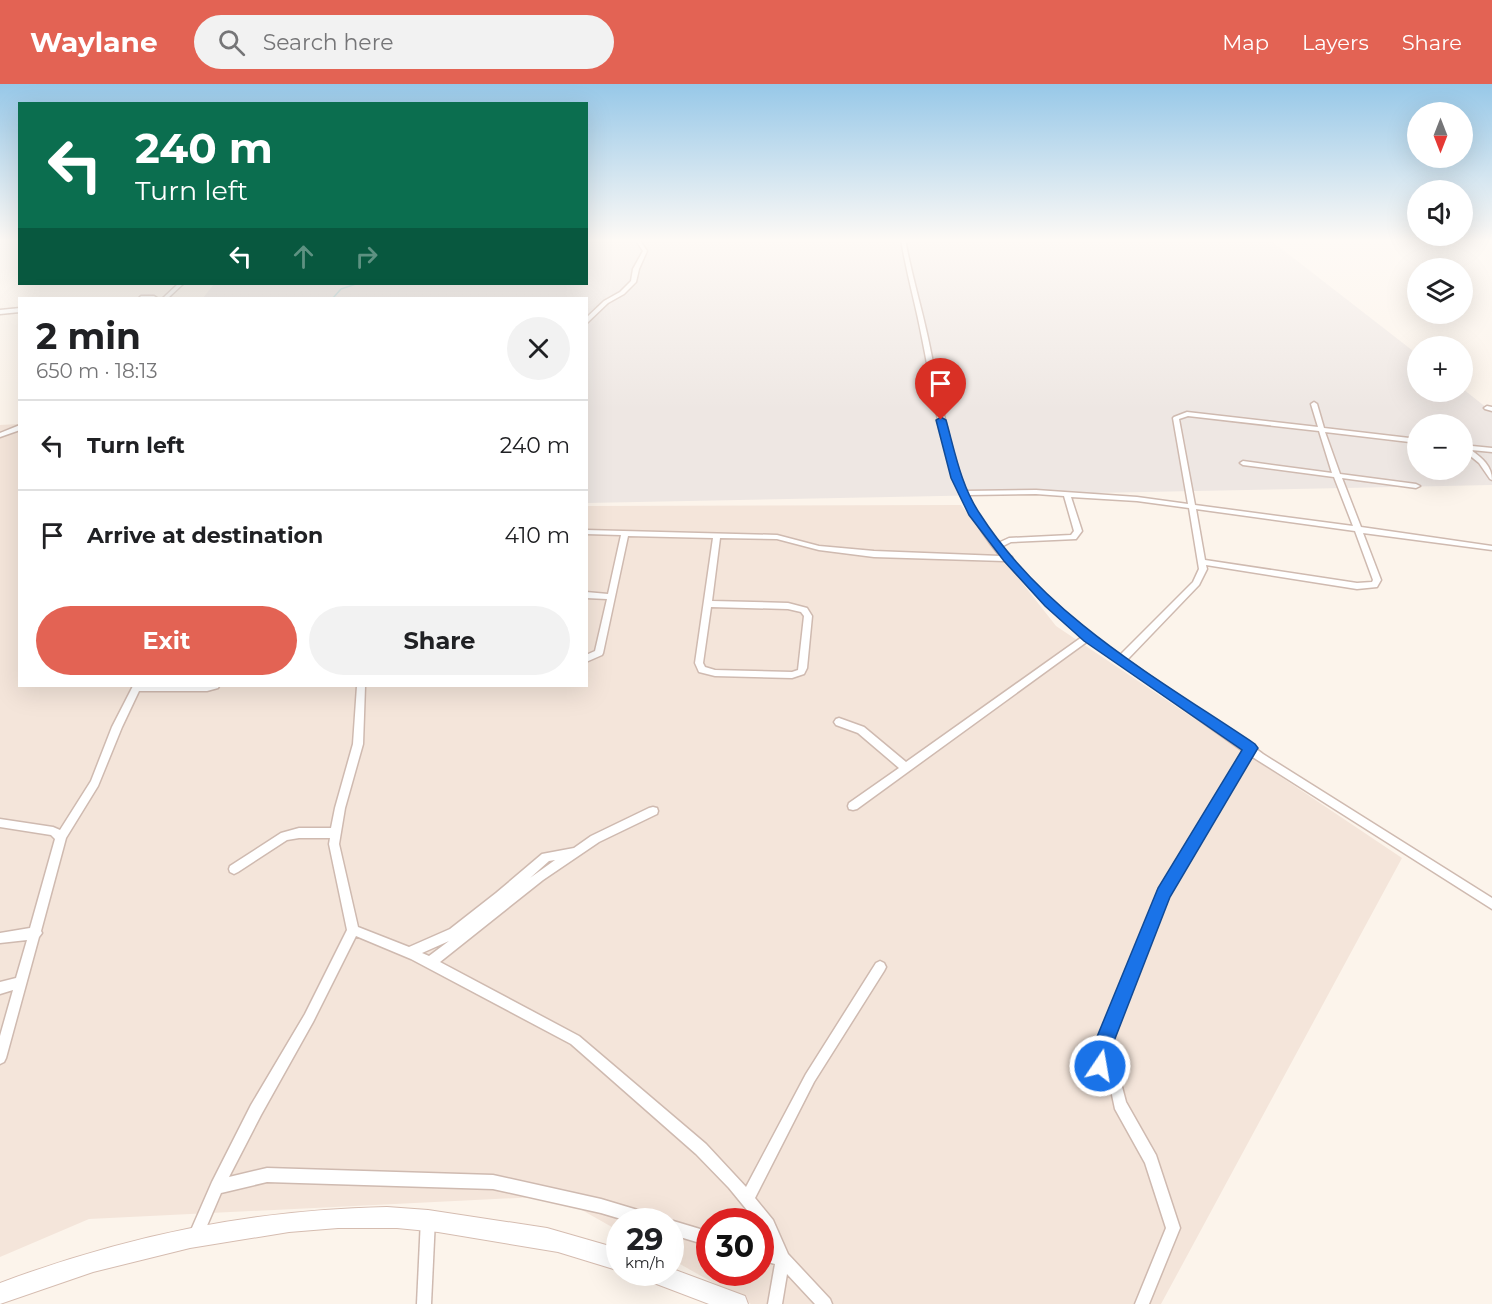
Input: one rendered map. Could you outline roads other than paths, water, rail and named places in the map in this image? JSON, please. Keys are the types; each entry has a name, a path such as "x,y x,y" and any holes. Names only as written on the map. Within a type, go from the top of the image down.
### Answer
{"main road":[{"path":"0,1294 88,1262 195,1237 321,1218 388,1216 428,1219 560,1242 606,1256"},
{"path":"684,1284 737,1304"}],"street":[{"path":"588,319 615,296"},
{"path":"915,296 945,438 963,493 974,515 998,546 1061,616 1260,757 1492,904"},
{"path":"0,312 18,310"},
{"path":"1203,562 1374,585 1377,580 1320,430 1314,404"},
{"path":"1121,660 1196,583 1203,562 1175,422 1180,416 1407,440"},
{"path":"0,435 18,428"},
{"path":"1473,448 1492,450"},
{"path":"1473,455 1482,462 1492,478"},
{"path":"1243,463 1416,486"},
{"path":"963,493 1067,494 1193,507 1492,548"},
{"path":"998,546 1009,540 1073,537 1078,531 1067,494"},
{"path":"588,532 777,537 819,548 874,554 1009,559"},
{"path":"588,658 598,653 626,534"},
{"path":"707,604 788,606 804,610 808,616 801,672 792,675 715,673 702,670 699,663 707,604 717,535"},
{"path":"588,595 611,597"},
{"path":"853,806 1088,637"},
{"path":"0,1058 61,837 95,783 136,687"},
{"path":"192,687 211,687"},
{"path":"195,1237 217,1187 309,1018 352,930 336,854 336,833 340,808 358,744 361,687"},
{"path":"839,722 861,730 906,768"},
{"path":"1142,1304 1173,1228 1151,1160 1120,1104 1117,1087 1100,1066 1102,1049 1164,893 1250,748"},
{"path":"430,963 539,877 595,840 652,811"},
{"path":"0,823 53,831 61,837"},
{"path":"234,869 285,836 298,833 336,833"},
{"path":"409,953 454,933 546,857 579,851"},
{"path":"352,930 430,963 575,1040 700,1149 768,1225 783,1259 825,1304"},
{"path":"0,938 36,933"},
{"path":"747,1200 810,1078 880,967"},
{"path":"0,988 22,982"},
{"path":"217,1187 267,1176 493,1182 609,1208"},
{"path":"424,1304 428,1219"},
{"path":"774,1257 783,1259"},
{"path":"776,1304 783,1259"}]}
